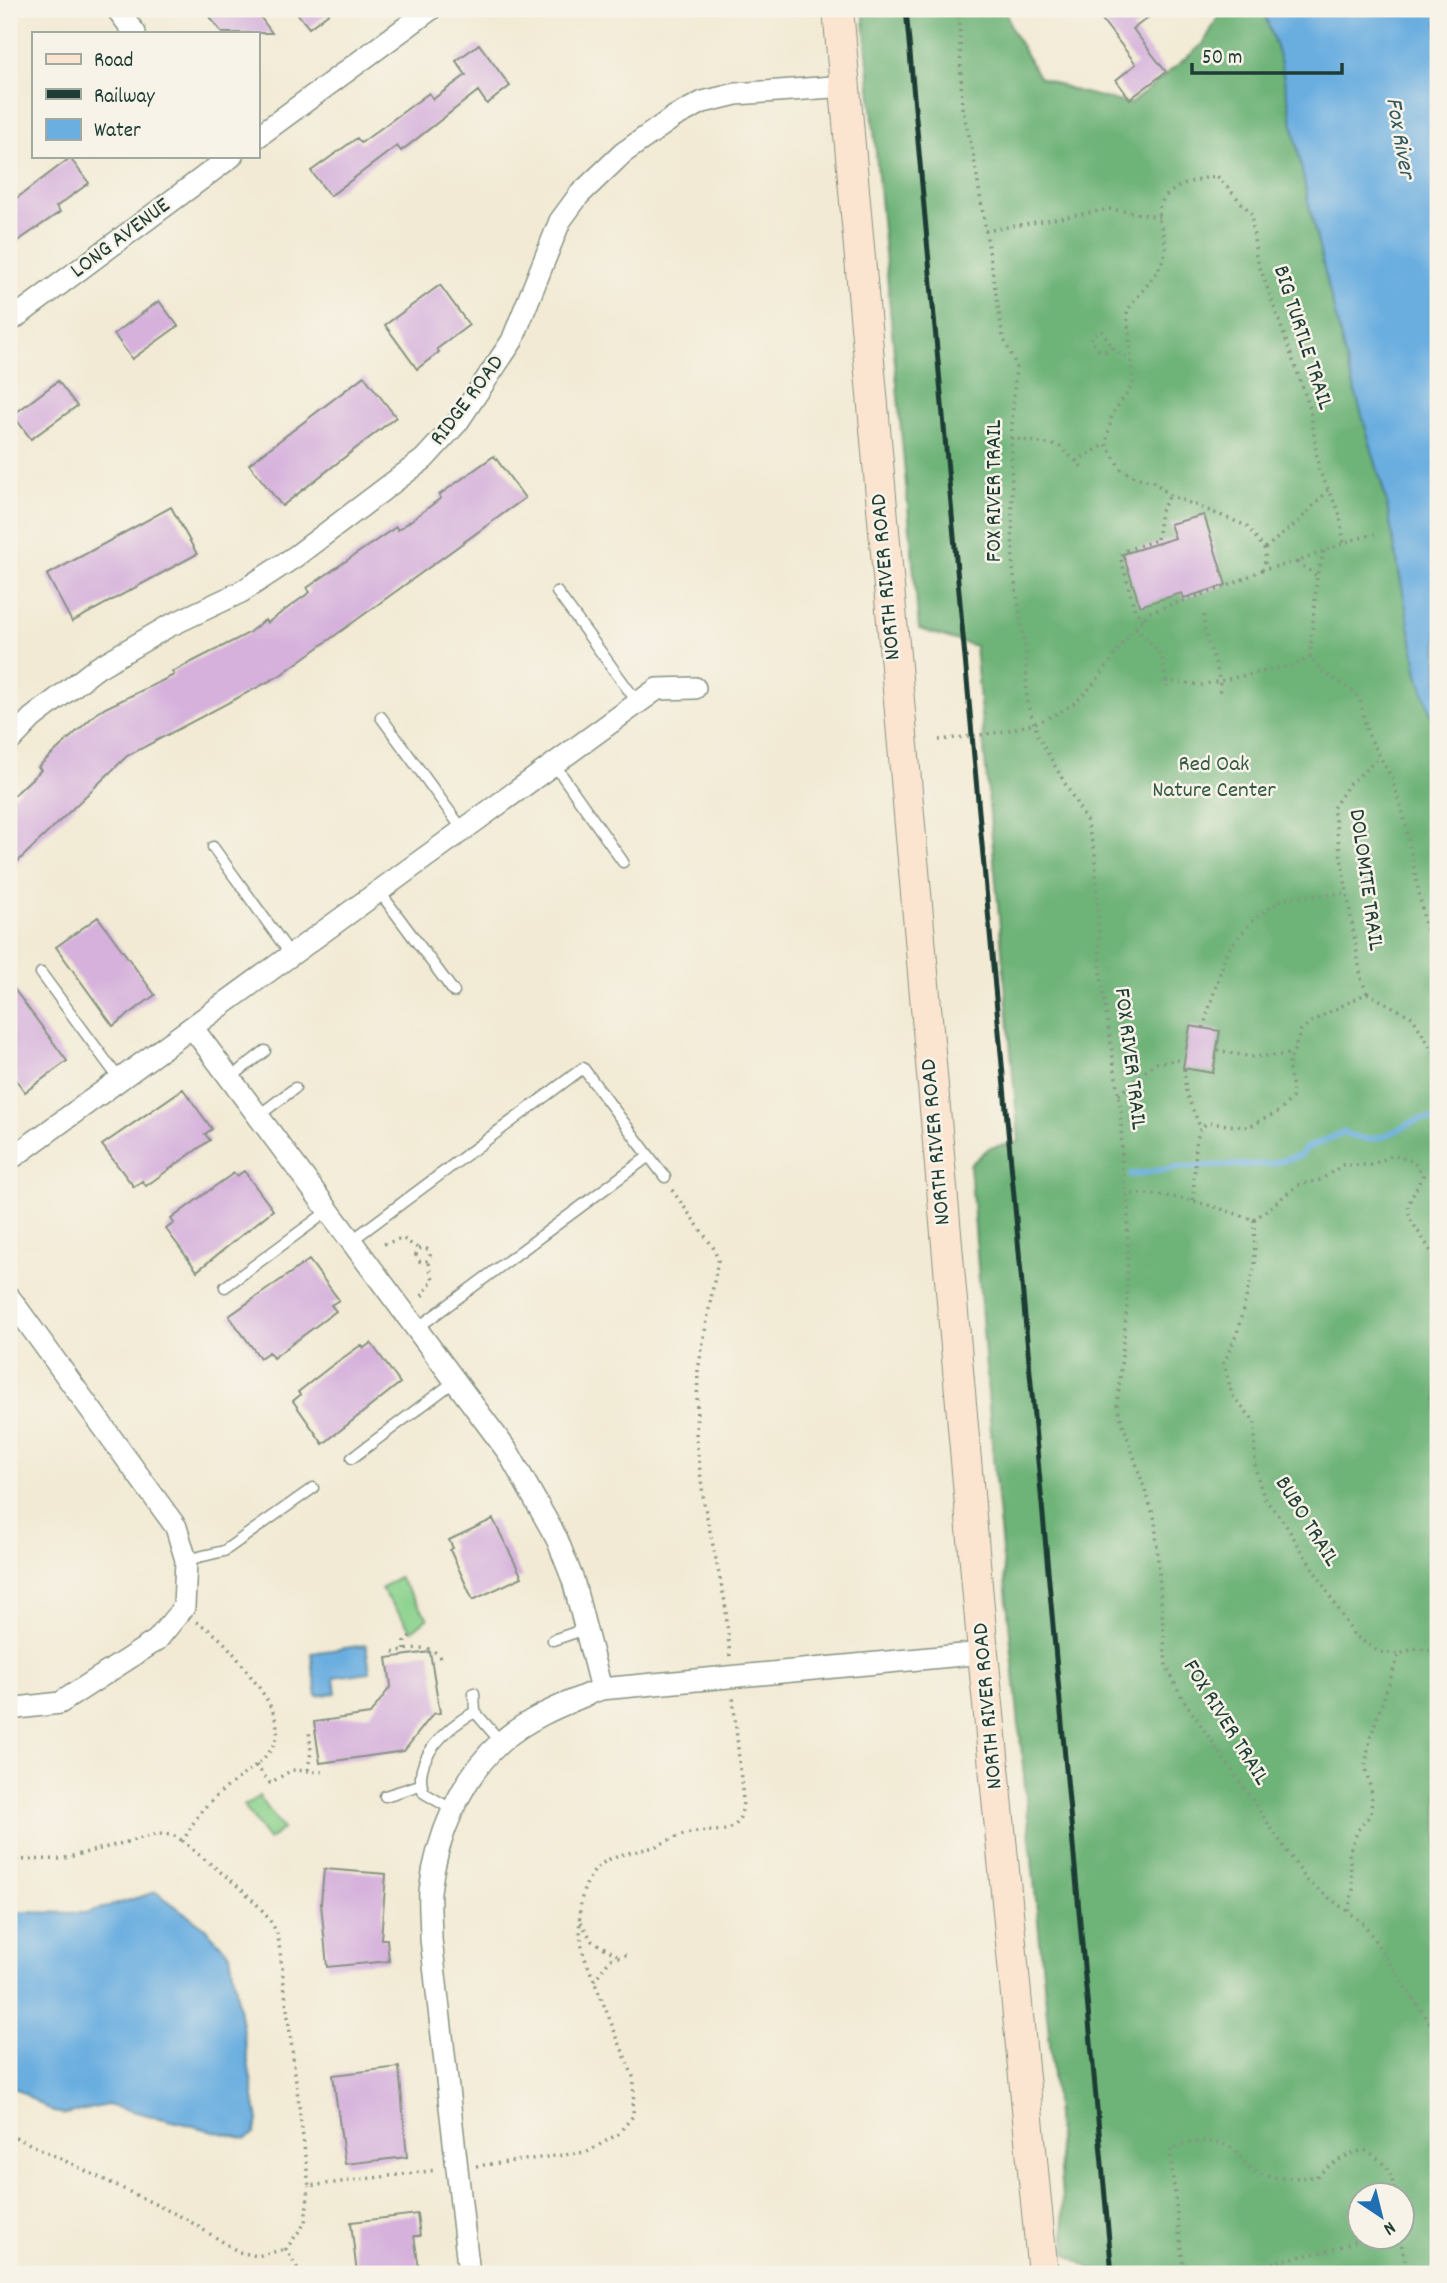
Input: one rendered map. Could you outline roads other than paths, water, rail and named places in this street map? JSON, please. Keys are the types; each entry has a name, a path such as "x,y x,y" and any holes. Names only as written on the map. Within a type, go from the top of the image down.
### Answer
{"main road":[{"name":"NORTH RIVER ROAD","path":"838,9 983,1653 1043,2274"}],"street":[{"path":"117,9 134,32"},
{"path":"259,136 431,9"},
{"name":"RIDGE ROAD","path":"9,742 32,718 97,668 167,627 252,584 296,556 424,459 457,423 512,341 560,221 579,195 623,153 674,117 703,102 736,94 846,86"},
{"name":"LONG AVENUE","path":"9,323 229,158"},
{"path":"9,1160 657,689 695,688"},
{"path":"192,1027 508,1452 557,1539 573,1580 601,1689"},
{"path":"9,1297 176,1527 186,1560 184,1607 157,1640 60,1703 9,1709"},
{"path":"469,2274 431,1939 430,1891 442,1836 472,1776 501,1742 549,1710 601,1689 983,1653"}],"lane":[{"path":"557,592 638,703"},
{"path":"381,717 463,830"},
{"path":"554,764 623,862"},
{"path":"213,847 291,955"},
{"path":"379,891 454,992"},
{"path":"41,973 120,1080"},
{"path":"230,1078 265,1051"},
{"path":"351,1241 583,1068 665,1177"},
{"path":"258,1116 295,1088"},
{"path":"416,1329 649,1156"},
{"path":"225,1287 328,1210"},
{"path":"352,1458 455,1381"},
{"path":"186,1560 224,1551 313,1488"},
{"path":"553,1640 585,1629"},
{"path":"474,1693 475,1712 501,1742"},
{"path":"453,1810 424,1793 420,1785 422,1765 454,1723 475,1712"},
{"path":"385,1796 420,1785"}],"water":[{"name":"Fox River","path":"1263,9 1438,9 1438,735 1419,678 1385,495 1345,356 1308,201 1280,59"},
{"path":"366,1645 370,1672 334,1677 336,1693 317,1696 311,1653"},
{"path":"156,1892 204,1927 230,1954 258,2121 254,2134 246,2139 107,2105 66,2114 53,2112 9,2084 9,1912 85,1913"}],"waterway":[{"path":"1131,1175 1181,1167 1270,1164 1301,1155 1305,1149 1344,1132 1373,1139 1418,1120 1428,1119 1438,1123"}],"railway":[{"path":"906,9 1112,2274"}],"park label":[{"name":"Red Oak Nature Center","path":"1214,778"}]}
